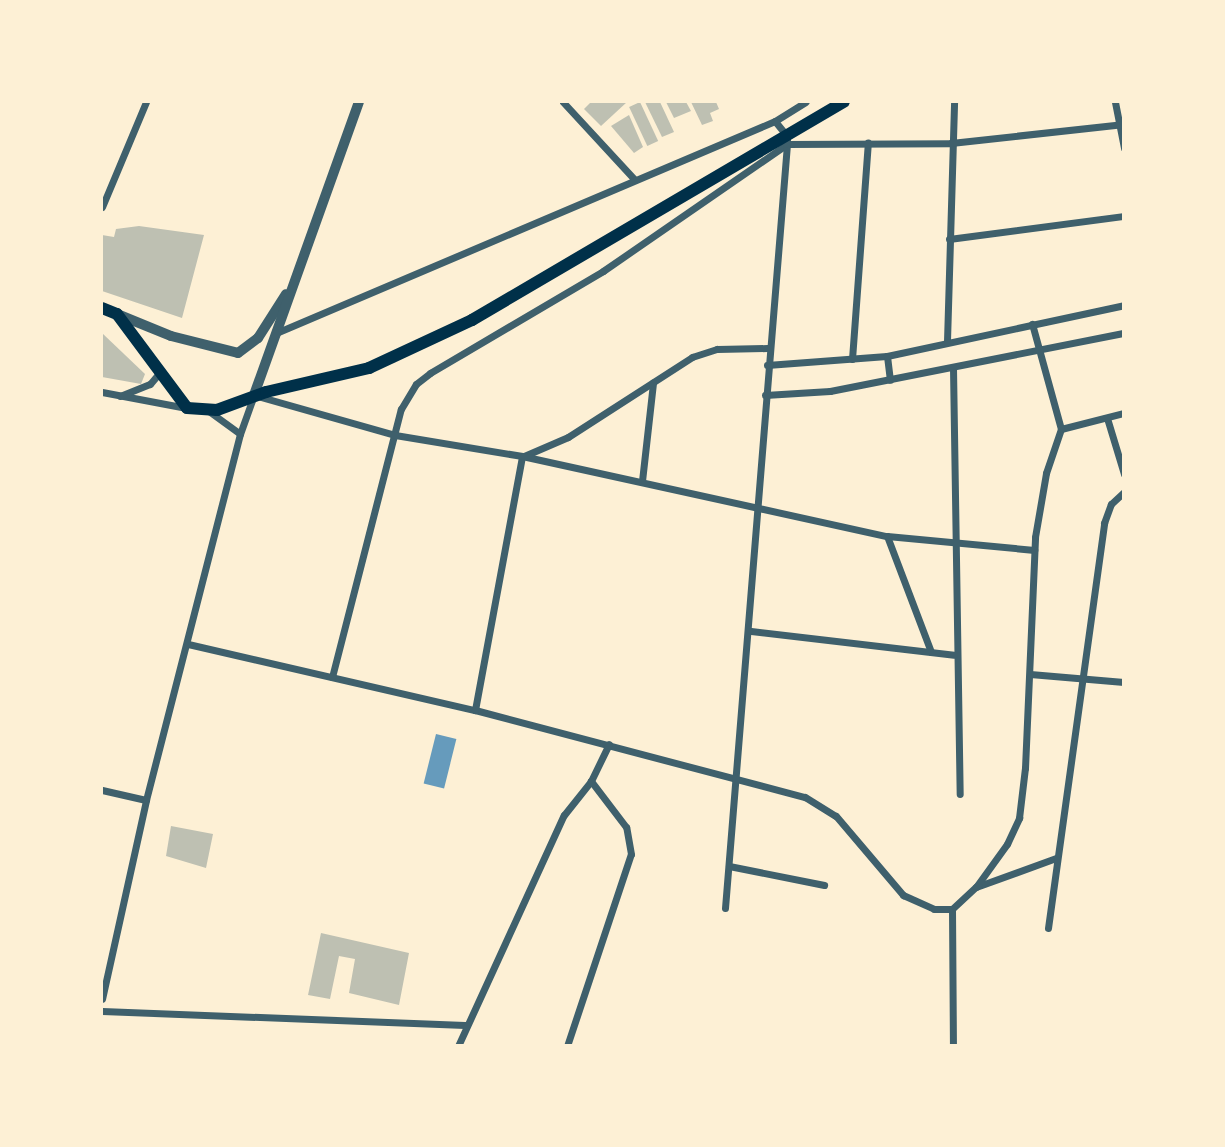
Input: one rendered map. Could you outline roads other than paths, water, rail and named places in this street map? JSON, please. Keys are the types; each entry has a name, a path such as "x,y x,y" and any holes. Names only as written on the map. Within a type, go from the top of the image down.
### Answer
{"main road":[{"path":"102,308 117,314 187,408 209,411 260,394 369,368 472,320 787,140 844,102"}],"street":[{"path":"102,206 146,102"},
{"path":"102,999 146,800 188,645 240,434 260,394 290,288 359,102"},
{"path":"563,102 635,180"},
{"path":"276,333 775,121 806,102"},
{"path":"947,341 954,102"},
{"path":"1115,102 1124,148"},
{"path":"724,908 751,631 767,348 787,140 775,121"},
{"path":"332,677 395,435 408,396 430,373 603,271 787,140 951,143 1121,124"},
{"path":"852,359 869,143"},
{"path":"949,239 1124,216"},
{"path":"117,314 171,336 238,353 258,338 290,288"},
{"path":"767,365 887,356 1124,305"},
{"path":"953,1045 952,909 975,887 1007,844 1019,818 1030,674 1034,550 1045,473 1061,429 1032,324"},
{"path":"765,395 830,391 1124,334"},
{"path":"522,456 568,437 705,352 767,348"},
{"path":"887,356 890,380"},
{"path":"953,368 956,545 954,655 960,794"},
{"path":"119,396 150,384 160,372"},
{"path":"642,481 653,383"},
{"path":"102,392 187,408"},
{"path":"260,394 395,435 522,456 760,505 887,536 956,545 1034,550"},
{"path":"209,411 240,434"},
{"path":"1061,429 1124,413"},
{"path":"1107,418 1124,474"},
{"path":"475,710 522,456"},
{"path":"1048,929 1104,523 1111,504 1124,492"},
{"path":"887,536 931,652"},
{"path":"751,631 954,655"},
{"path":"188,645 475,710 785,790 821,805 836,816 904,895 924,906 952,909"},
{"path":"1030,674 1124,681"},
{"path":"458,1045 564,816 591,781 609,744"},
{"path":"567,1045 631,854 626,827 591,781"},
{"path":"102,790 146,800"},
{"path":"975,887 1056,858"},
{"path":"729,866 824,885"},
{"path":"102,1011 465,1025"}],"water":[{"path":"436,734 456,739 444,789 424,783"}]}
